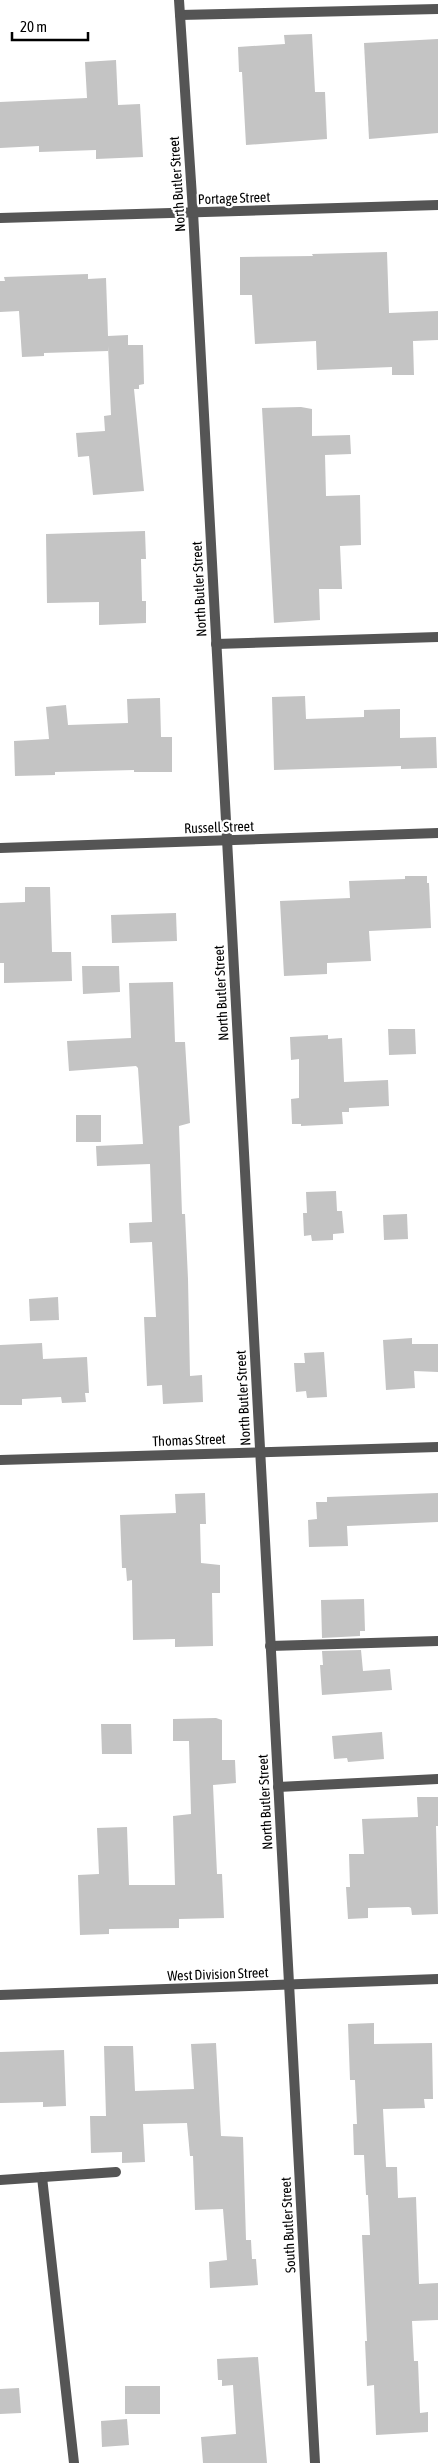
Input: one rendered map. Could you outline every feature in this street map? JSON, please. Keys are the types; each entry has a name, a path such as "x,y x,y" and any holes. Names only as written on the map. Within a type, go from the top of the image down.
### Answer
{"street":[{"name":"North Butler Street","path":"179,0 193,212 288,1985"},
{"path":"180,15 438,8"},
{"name":"Portage Street","path":"0,218 438,206"},
{"path":"216,644 438,637"},
{"name":"Russell Street","path":"0,848 438,833"},
{"name":"Thomas Street","path":"0,1460 438,1447"},
{"path":"270,1646 438,1641"},
{"path":"278,1787 438,1779"},
{"name":"West Division Street","path":"0,1995 438,1979"},
{"name":"South Butler Street","path":"288,1985 315,2463"},
{"path":"0,2180 116,2172"},
{"path":"42,2177 74,2463"}],"building":[{"path":"312,34 315,92 325,92 327,139 246,145 242,72 239,72 238,47 285,44 284,35"},
{"path":"438,39 438,133 369,139 364,43"},
{"path":"116,60 118,105 140,104 143,157 96,159 96,150 39,152 39,146 0,148 0,102 87,98 85,62"},
{"path":"387,252 389,313 438,311 438,340 413,341 414,375 392,375 392,367 317,370 316,341 255,344 252,295 240,295 240,257"},
{"path":"88,274 88,279 106,278 108,336 128,335 128,345 143,345 144,384 139,385 139,389 134,389 144,491 93,495 89,456 78,457 76,433 105,431 104,416 111,415 108,346 108,351 44,353 44,356 22,357 19,311 0,312 0,281 5,281 4,277"},
{"path":"301,407 312,409 312,436 350,435 351,454 325,455 326,496 360,495 361,545 340,546 342,589 319,589 320,620 274,623 262,408"},
{"path":"145,531 146,559 141,559 142,601 146,601 146,623 99,625 99,602 47,603 46,534"},
{"path":"305,696 306,719 364,717 364,710 400,709 400,738 436,737 437,768 401,769 401,766 274,770 272,697"},
{"path":"160,698 161,737 172,737 172,772 134,772 134,770 55,772 55,775 15,776 14,741 49,739 46,707 66,705 68,725 128,723 127,699"},
{"path":"405,876 427,876 431,928 369,931 371,961 327,963 327,974 284,976 280,901 350,898 349,881 405,879"},
{"path":"25,887 50,887 52,952 71,952 72,981 4,983 4,963 0,963 0,903 25,902"},
{"path":"176,913 177,941 112,943 111,915"},
{"path":"82,966 119,966 120,992 83,994"},
{"path":"173,982 175,1042 185,1042 190,1123 179,1126 182,1214 185,1214 188,1279 190,1376 202,1375 203,1402 163,1404 162,1385 147,1386 144,1317 156,1317 152,1242 130,1243 129,1223 152,1222 150,1164 97,1166 96,1146 143,1144 138,1068 136,1066 69,1071 67,1041 131,1038 129,983"},
{"path":"388,1029 415,1029 416,1054 389,1055"},
{"path":"328,1035 328,1039 342,1038 344,1082 388,1080 389,1106 349,1108 349,1112 342,1112 343,1124 301,1126 301,1124 292,1124 291,1099 299,1098 299,1059 291,1060 290,1037"},
{"path":"76,1115 101,1115 101,1142 76,1142"},
{"path":"336,1191 337,1211 342,1211 344,1233 333,1234 333,1240 312,1241 311,1235 304,1236 303,1213 307,1213 306,1192"},
{"path":"407,1214 408,1239 384,1240 383,1215"},
{"path":"58,1297 59,1320 30,1321 29,1299"},
{"path":"412,1338 412,1344 438,1344 438,1372 414,1371 415,1388 386,1390 383,1340"},
{"path":"42,1343 43,1359 87,1357 89,1393 85,1393 86,1402 62,1403 61,1397 22,1399 22,1405 0,1405 0,1345"},
{"path":"324,1352 327,1397 307,1398 306,1391 296,1392 294,1363 305,1363 304,1353"},
{"path":"205,1493 206,1524 200,1524 201,1563 220,1565 220,1593 212,1593 213,1646 175,1647 175,1639 133,1640 132,1580 127,1581 126,1568 122,1568 120,1515 176,1513 175,1494"},
{"path":"438,1493 438,1522 347,1526 348,1546 309,1547 308,1520 317,1519 316,1502 327,1502 327,1497"},
{"path":"364,1599 365,1631 360,1631 360,1636 322,1638 321,1600"},
{"path":"361,1650 363,1671 390,1669 392,1690 322,1695 320,1665 323,1665 322,1651"},
{"path":"216,1718 222,1720 222,1760 235,1760 236,1783 213,1785 217,1874 222,1874 224,1918 179,1919 179,1928 109,1929 109,1934 80,1935 78,1875 99,1874 97,1828 127,1827 129,1885 175,1885 173,1816 191,1814 189,1741 173,1741 173,1719"},
{"path":"101,1724 131,1724 132,1754 102,1754"},
{"path":"382,1732 384,1759 348,1762 347,1758 334,1759 332,1736"},
{"path":"417,1797 438,1797 438,1826 436,1826 438,1914 412,1915 411,1908 409,1907 368,1908 368,1918 348,1919 346,1887 350,1887 349,1854 364,1854 362,1819 418,1817"},
{"path":"374,2023 374,2044 432,2043 433,2099 424,2099 425,2108 383,2109 386,2167 397,2167 398,2198 416,2197 419,2284 438,2283 438,2320 412,2321 414,2361 418,2361 420,2413 428,2412 428,2432 376,2435 374,2385 367,2386 362,2235 370,2235 368,2195 366,2195 364,2155 354,2155 353,2124 357,2124 355,2080 350,2080 348,2024"},
{"path":"216,2043 221,2136 243,2137 246,2240 251,2240 252,2259 256,2259 258,2285 210,2288 209,2262 227,2260 223,2209 195,2210 193,2156 190,2156 187,2123 143,2124 145,2162 122,2163 122,2152 91,2153 90,2116 106,2116 104,2046 133,2046 135,2091 194,2089 191,2044"},
{"path":"64,2050 66,2106 43,2107 43,2102 0,2103 0,2052"},
{"path":"258,2357 267,2463 203,2463 201,2437 236,2434 233,2385 222,2386 222,2380 218,2380 217,2359"},
{"path":"125,2386 160,2386 160,2414 125,2414"},
{"path":"19,2388 21,2413 0,2414 0,2389"},
{"path":"127,2419 129,2445 102,2447 101,2421"}]}
